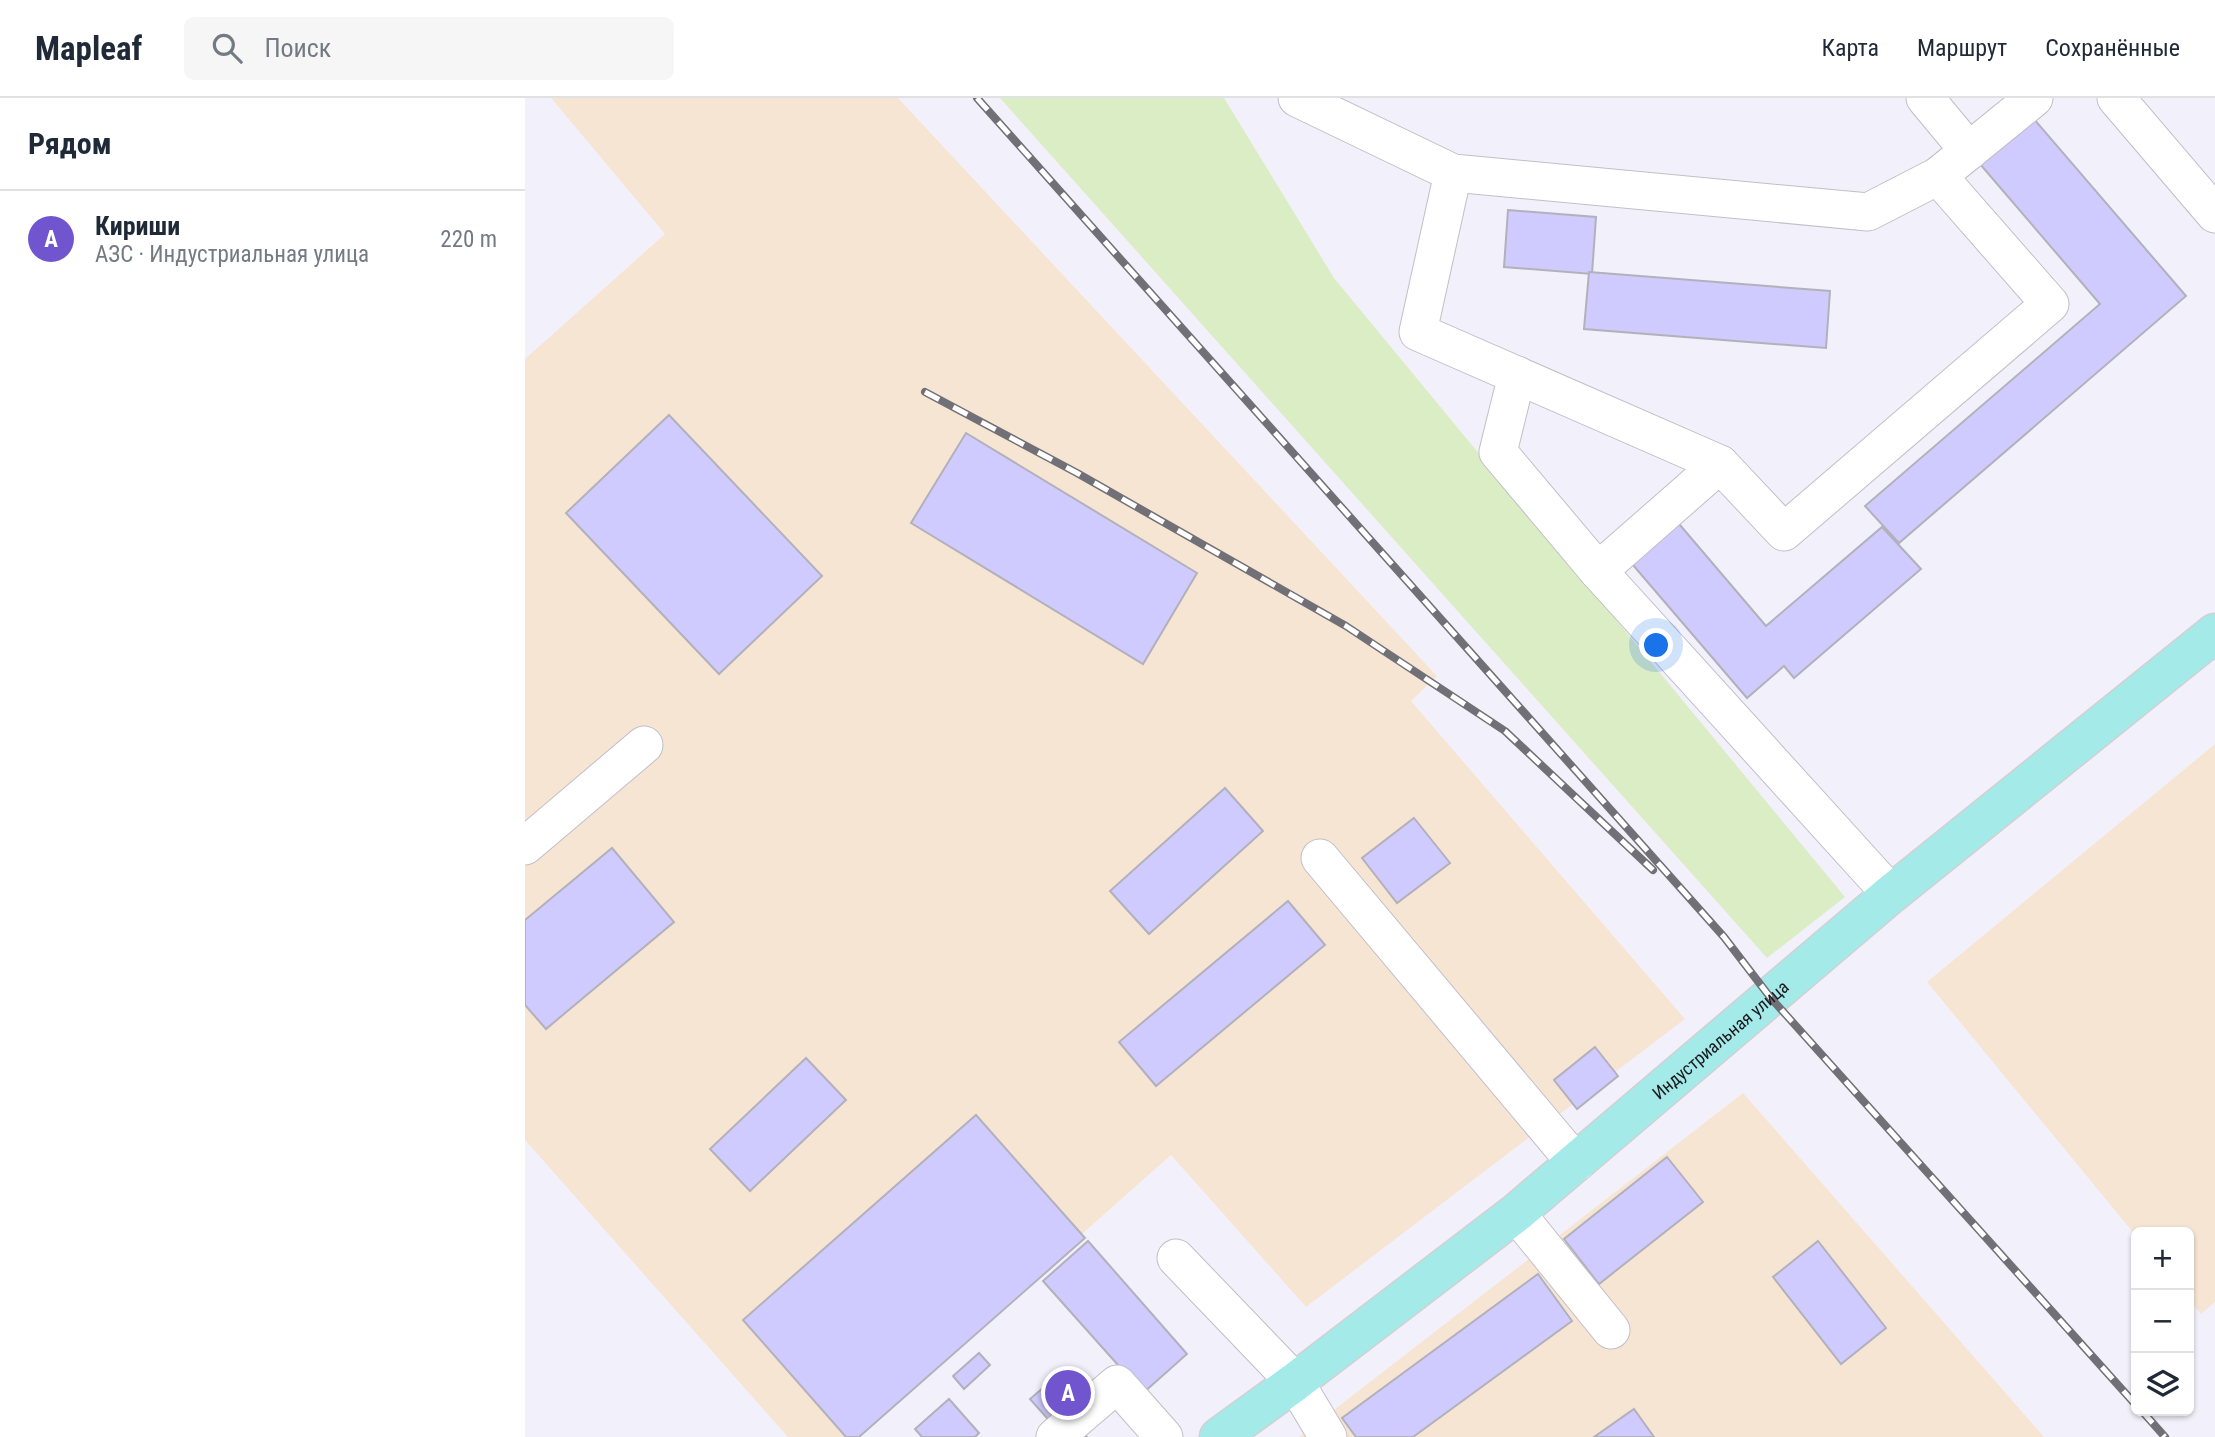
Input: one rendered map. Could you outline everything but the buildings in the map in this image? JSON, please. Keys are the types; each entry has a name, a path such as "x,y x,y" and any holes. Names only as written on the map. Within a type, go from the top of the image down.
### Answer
{"main road":[{"name":"Индустриальная улица","path":"1219,1437 1296,1382 1516,1213 1891,894 2215,633"}],"lane":[{"path":"1297,98 1453,173 1868,212 1938,176 2034,98"},
{"path":"1925,98 1969,151"},
{"path":"2116,98 2215,214"},
{"path":"1453,173 1418,332 1720,464 1784,532 2050,304 1938,176"},
{"path":"1517,375 1498,452 1598,571 1891,894"},
{"path":"1598,571 1720,464"},
{"path":"525,846 644,746"},
{"path":"1320,858 1576,1163"},
{"path":"1516,1213 1611,1330"},
{"path":"1177,1258 1296,1382 1328,1437"},
{"path":"1055,1437 1117,1384 1164,1437"}],"shaded area":[{"path":"551,98 898,98 1437,676 1411,701 1685,1019 1306,1307 1171,1155 853,1437 788,1437 525,1140 525,359 665,234"},
{"path":"2215,744 2215,1302 2201,1314 2194,1306 2194,1227 2131,1227 2131,1230 1927,982"},
{"path":"1743,1093 2044,1437 1299,1437"}],"green space":[{"path":"1000,98 1224,98 1334,278 1845,897 1767,958"}],"railway":[{"path":"977,98 1724,937 1770,997 2131,1399"},
{"path":"925,392 1077,473 1346,626 1505,731 1653,870"},
{"path":"2146,1416 2165,1437"}],"place":[{"name":"Кириши","path":"1068,1393"}]}
